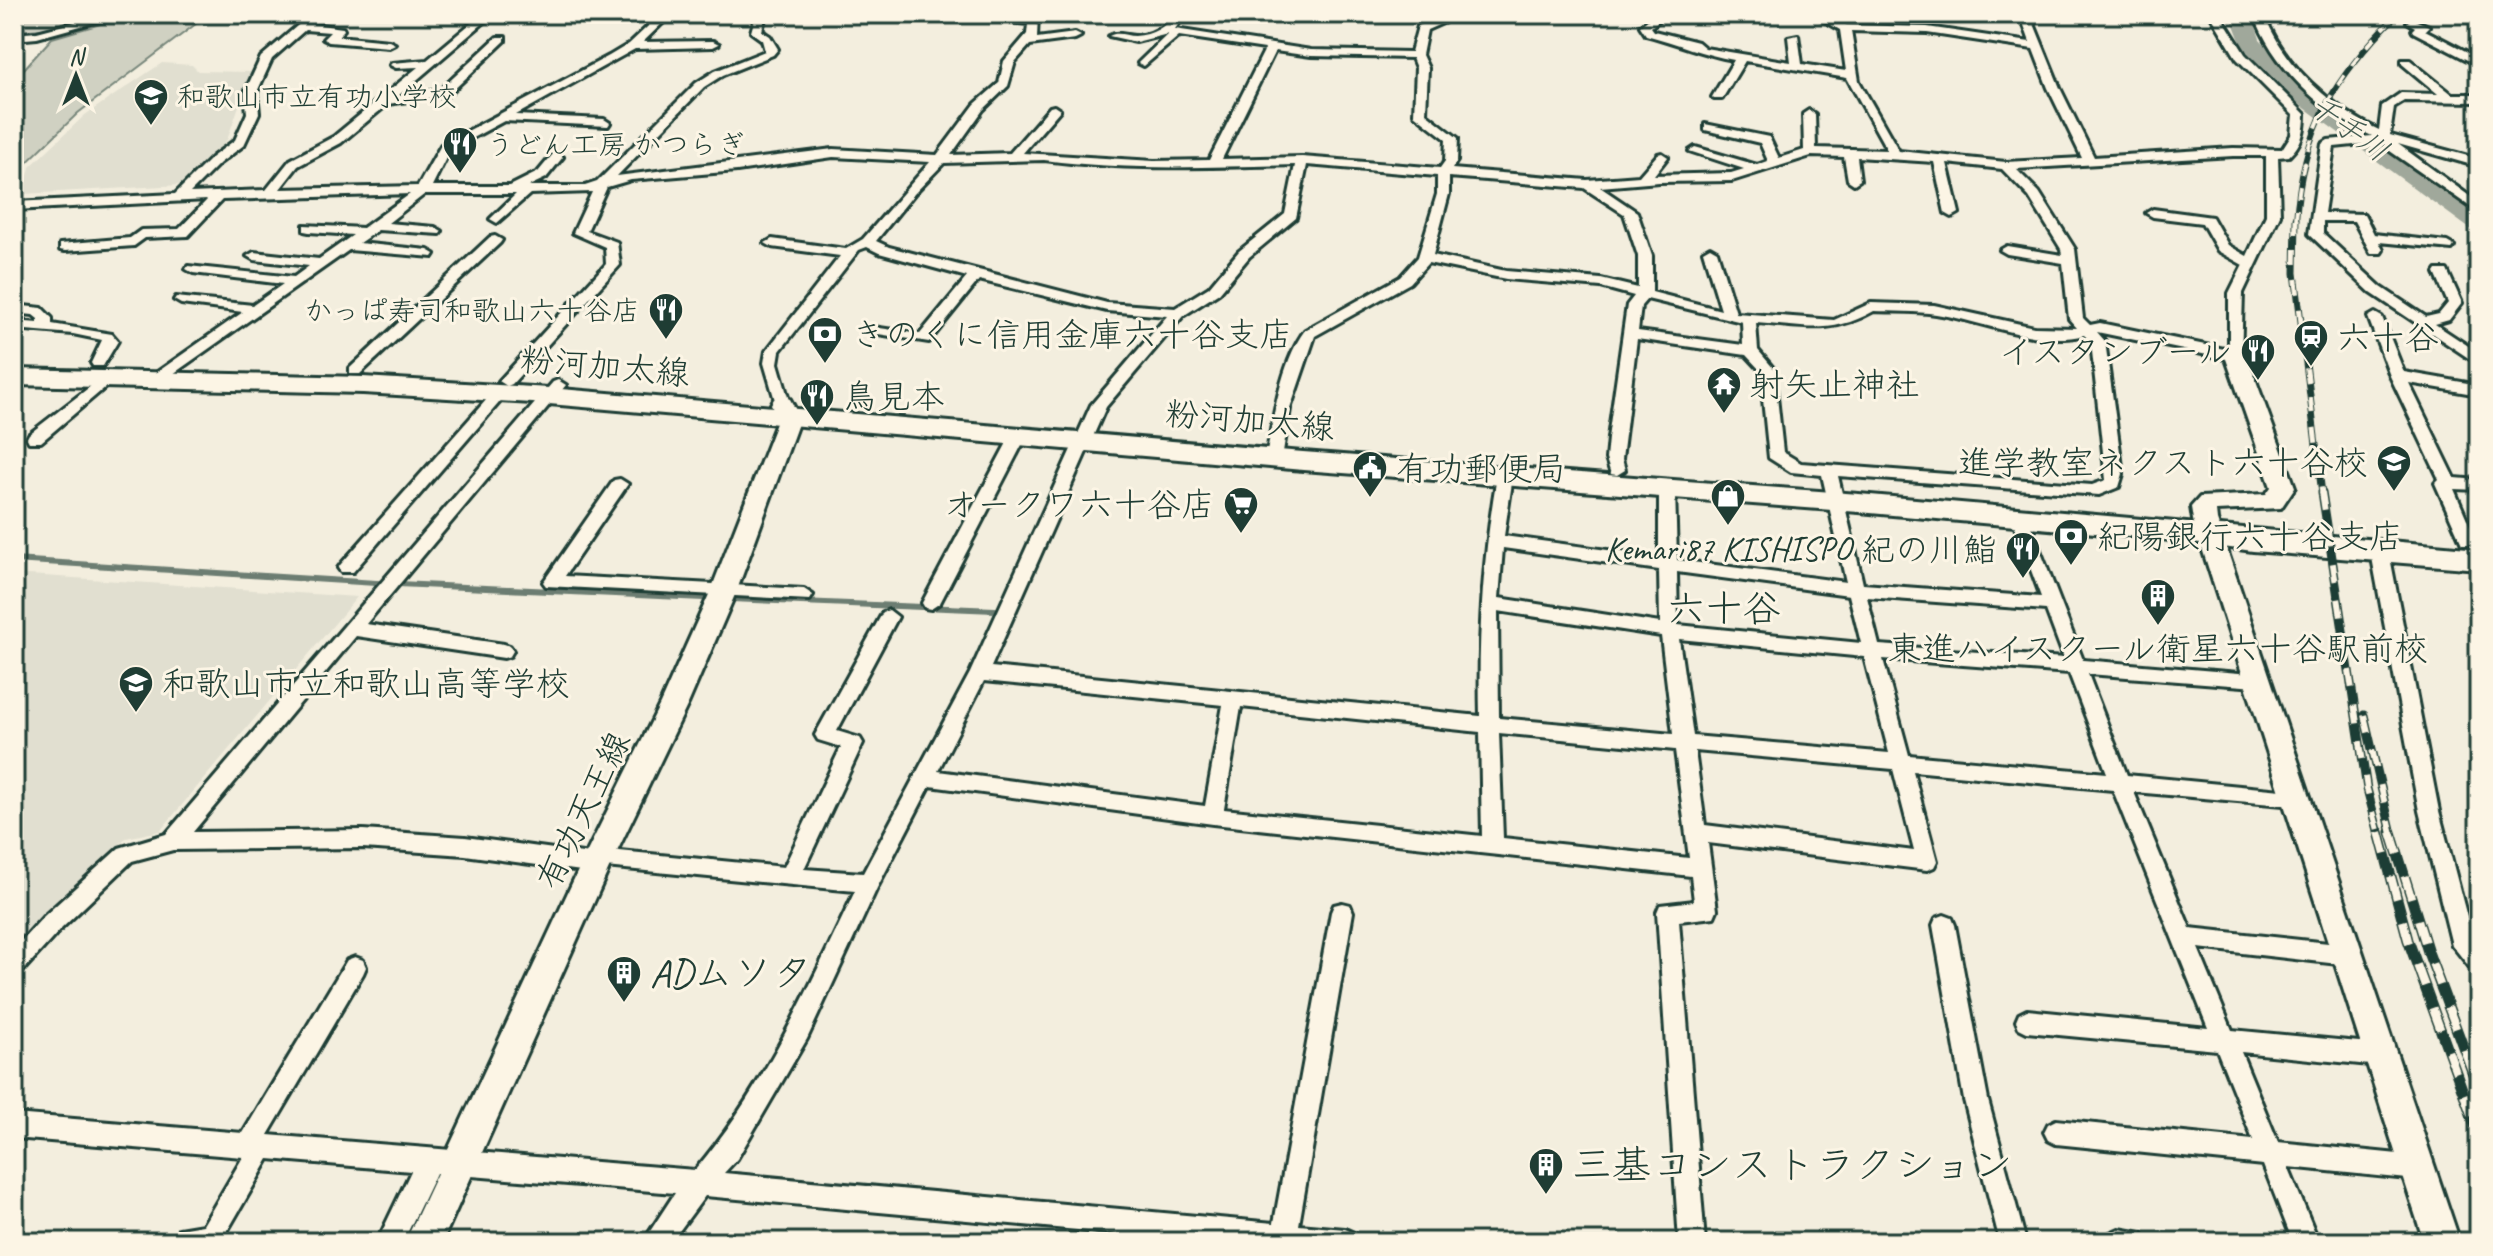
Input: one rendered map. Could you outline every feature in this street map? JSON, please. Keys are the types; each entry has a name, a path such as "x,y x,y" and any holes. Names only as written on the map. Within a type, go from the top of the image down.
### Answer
{"main road":[{"path":"2236,356 2283,487 2273,502 2208,503 2203,507 2256,680 2442,1242"},
{"name":"粉河加太線","path":"14,364 103,370 355,371 504,387 1275,451 1505,476 1667,489 1832,486 2020,519 2208,527 2475,547"},
{"name":"粉河加太線","path":"14,377 103,370"},
{"name":"粉河加太線","path":"166,371 504,387"},
{"name":"粉河加太線","path":"786,411 1018,437 1086,435"},
{"name":"有功天王線","path":"423,1242 442,1163 674,704 723,591 786,411"},
{"name":"粉河加太線","path":"1275,451 1617,470 1832,486 2208,527 2380,552 2475,547"}],"street":[{"path":"14,37 37,35 119,14"},
{"path":"179,197 216,160 240,142 253,113 251,92 267,57 317,14"},
{"path":"270,193 294,163 337,140 489,14"},
{"path":"166,371 423,190 445,148 633,46 667,14"},
{"path":"347,568 613,265 612,245 580,233 603,183 700,85 719,73 769,53 772,49 769,43 756,32 761,14"},
{"path":"786,411 771,363 773,351 854,247 868,242 979,107 1004,84 1010,61 1033,35 1032,18 961,14"},
{"path":"1144,63 1172,32 1181,14"},
{"path":"1275,451 1282,409 1304,341 1310,333 1405,280 1425,258 1443,194 1443,174 1451,161 1452,138 1420,114 1422,68 1416,55 1422,28 1441,20 1444,14"},
{"path":"1635,14 1658,16"},
{"path":"1817,14 1845,28 1927,30 2037,46"},
{"path":"2025,14 2089,159"},
{"path":"14,206 270,193 586,190 630,176 737,167 815,154 939,159 1044,156 1154,165 1302,161 1587,184 1643,179 1713,179 1760,169 1810,152 1895,154 2006,166 2233,152 2285,153 2291,148 2300,126 2299,114 2225,37 2215,14"},
{"path":"2259,14 2266,39 2301,80 2479,209"},
{"path":"1658,16 1645,26 1650,33 1694,44 1702,51 1853,76"},
{"path":"2412,22 2424,26 2417,30 2479,63"},
{"path":"303,26 339,30 329,39 389,44"},
{"path":"1845,28 1853,76 1895,154"},
{"path":"1115,36 1136,39 1172,32 1311,53 1416,55"},
{"path":"1029,42 1075,36"},
{"path":"1794,37 1797,69"},
{"path":"383,101 444,93 501,39"},
{"path":"633,46 713,44"},
{"path":"1213,164 1271,48"},
{"path":"1718,97 1741,58"},
{"path":"2406,62 2450,98"},
{"path":"396,65 428,63"},
{"path":"2264,80 2301,80"},
{"path":"2381,137 2388,106 2401,97 2479,98"},
{"path":"1013,157 1054,110"},
{"path":"1809,114 1810,152"},
{"path":"502,118 604,123"},
{"path":"1709,127 1765,140 1775,162"},
{"path":"2479,163 2381,137 2328,144 2316,234 2376,290 2479,360"},
{"path":"1695,151 1760,169"},
{"path":"1850,153 1854,180"},
{"path":"1425,258 1506,275 1557,277 1645,293 1730,317 1834,324 1871,307 1934,309 2034,331 2072,334 2100,327 2236,356 2236,293 2273,215 2272,155"},
{"path":"497,219 520,189 542,175 557,157"},
{"path":"1643,179 1662,157"},
{"path":"656,1242 699,1183 728,1150 799,1031 869,883 979,673 1099,405 1178,313 1214,290 1244,254 1291,215 1302,161"},
{"path":"1940,161 1952,213"},
{"path":"1749,319 1751,351 1767,369 1775,454 1832,486 2104,489 2113,483 2115,474 2098,341 2076,319 2068,249 2034,195 2006,166"},
{"path":"1587,184 1630,212 1645,256 1645,293 1634,305 1615,448 1617,470"},
{"path":"65,247 134,242 141,234 183,233 219,195"},
{"path":"2153,213 2207,220 2223,248 2250,263"},
{"path":"2317,217 2359,217 2373,244 2447,246"},
{"path":"309,228 435,231"},
{"path":"355,371 495,240"},
{"path":"868,242 884,250 1107,307 1178,313"},
{"path":"772,243 849,253"},
{"path":"346,246 428,254"},
{"path":"2007,250 2069,260"},
{"path":"1710,251 1730,317"},
{"path":"254,256 321,263"},
{"path":"193,269 296,281"},
{"path":"2424,322 2444,317 2455,303 2442,273"},
{"path":"878,330 924,339 976,275"},
{"path":"181,300 254,309"},
{"path":"14,309 37,311 45,318 45,327"},
{"path":"2375,317 2398,376 2448,481"},
{"path":"14,325 107,337 111,341 103,370 35,438"},
{"path":"1630,334 1751,351"},
{"path":"2398,376 2479,390"},
{"path":"173,841 554,391"},
{"path":"931,603 1018,437"},
{"path":"1493,846 1490,603 1494,541 1505,476"},
{"path":"2475,547 2443,483 2479,485"},
{"path":"620,484 552,582 804,595"},
{"path":"1696,833 1927,861 1832,486"},
{"path":"1667,489 1669,631 1706,910 1668,912 1692,1242"},
{"path":"2020,519 2121,784 2306,1242"},
{"path":"1494,541 1668,567 1856,590 2051,604"},
{"path":"2380,552 2429,811 2463,945 2479,961"},
{"path":"1490,603 1669,631 1872,651 2256,680"},
{"path":"790,877 853,743 825,735 889,617"},
{"path":"354,629 504,651"},
{"path":"979,673 1490,725 2295,798"},
{"path":"1213,816 1233,699"},
{"path":"926,777 1213,816 1701,868"},
{"path":"14,965 52,923 126,854 173,841 363,839 869,883"},
{"path":"1284,1237 1342,912"},
{"path":"1944,925 1976,1100 2013,1242"},
{"path":"2183,937 2347,955"},
{"path":"186,1242 188,1238 210,1237 255,1148 355,967"},
{"path":"2027,1021 2380,1055"},
{"path":"14,1126 699,1183 1345,1242"},
{"path":"2056,1132 2418,1168"},
{"path":"390,1242 442,1163"},
{"path":"2119,1242 2133,1242"}],"shaded area":[{"path":"14,14 106,14 44,29 14,31"},
{"path":"135,14 209,14 78,113 14,175 14,80 52,38"},
{"name":"和歌山市立有功小学校","path":"162,63 192,65 198,71 251,72 227,140 181,185 24,194 30,167 85,115"},
{"name":"和歌山市立和歌山高等学校","path":"14,574 357,597 160,831 126,838 14,966"}],"waterway":[{"path":"716,79 774,55 777,46 761,26 766,14"},
{"name":"千手川","path":"2241,14 2250,41 2295,90 2479,223"},
{"path":"14,560 376,583 704,598"},
{"path":"731,599 995,610"}],"railway":[{"path":"2296,221 2305,159 2325,107 2356,60 2398,14"},
{"path":"2296,219 2295,273 2322,494"},
{"path":"2322,492 2367,789 2379,834"},
{"path":"2364,715 2392,834"},
{"path":"2379,832 2408,940 2479,1136"},
{"path":"2391,832 2428,952 2479,1090"}],"place":[{"name":"和歌山市立有功小学校","path":"151,127"},
{"name":"うどん工房 かつらぎ","path":"460,175"},
{"name":"かっぱ寿司和歌山六十谷店","path":"666,341"},
{"name":"きのくに信用金庫六十谷支店","path":"825,365"},
{"name":"六十谷","path":"2311,368"},
{"name":"イスタンブール","path":"2258,382"},
{"name":"射矢止神社","path":"1724,415"},
{"name":"鳥見本","path":"817,427"},
{"name":"進学教室ネクスト六十谷校","path":"2394,493"},
{"name":"有功郵便局","path":"1370,499"},
{"name":"Kemari87 KISHISPO","path":"1728,527"},
{"name":"オークワ六十谷店","path":"1241,535"},
{"name":"紀陽銀行六十谷支店","path":"2071,567"},
{"name":"紀の川鮨","path":"2023,580"},
{"name":"東進ハイスクール衛星六十谷駅前校","path":"2158,627"},
{"name":"和歌山市立和歌山高等学校","path":"136,714"},
{"name":"ADムソタ","path":"624,1004"},
{"name":"三基コンストラクション","path":"1546,1196"}],"district":[{"name":"六十谷","path":"1724,608"}]}
